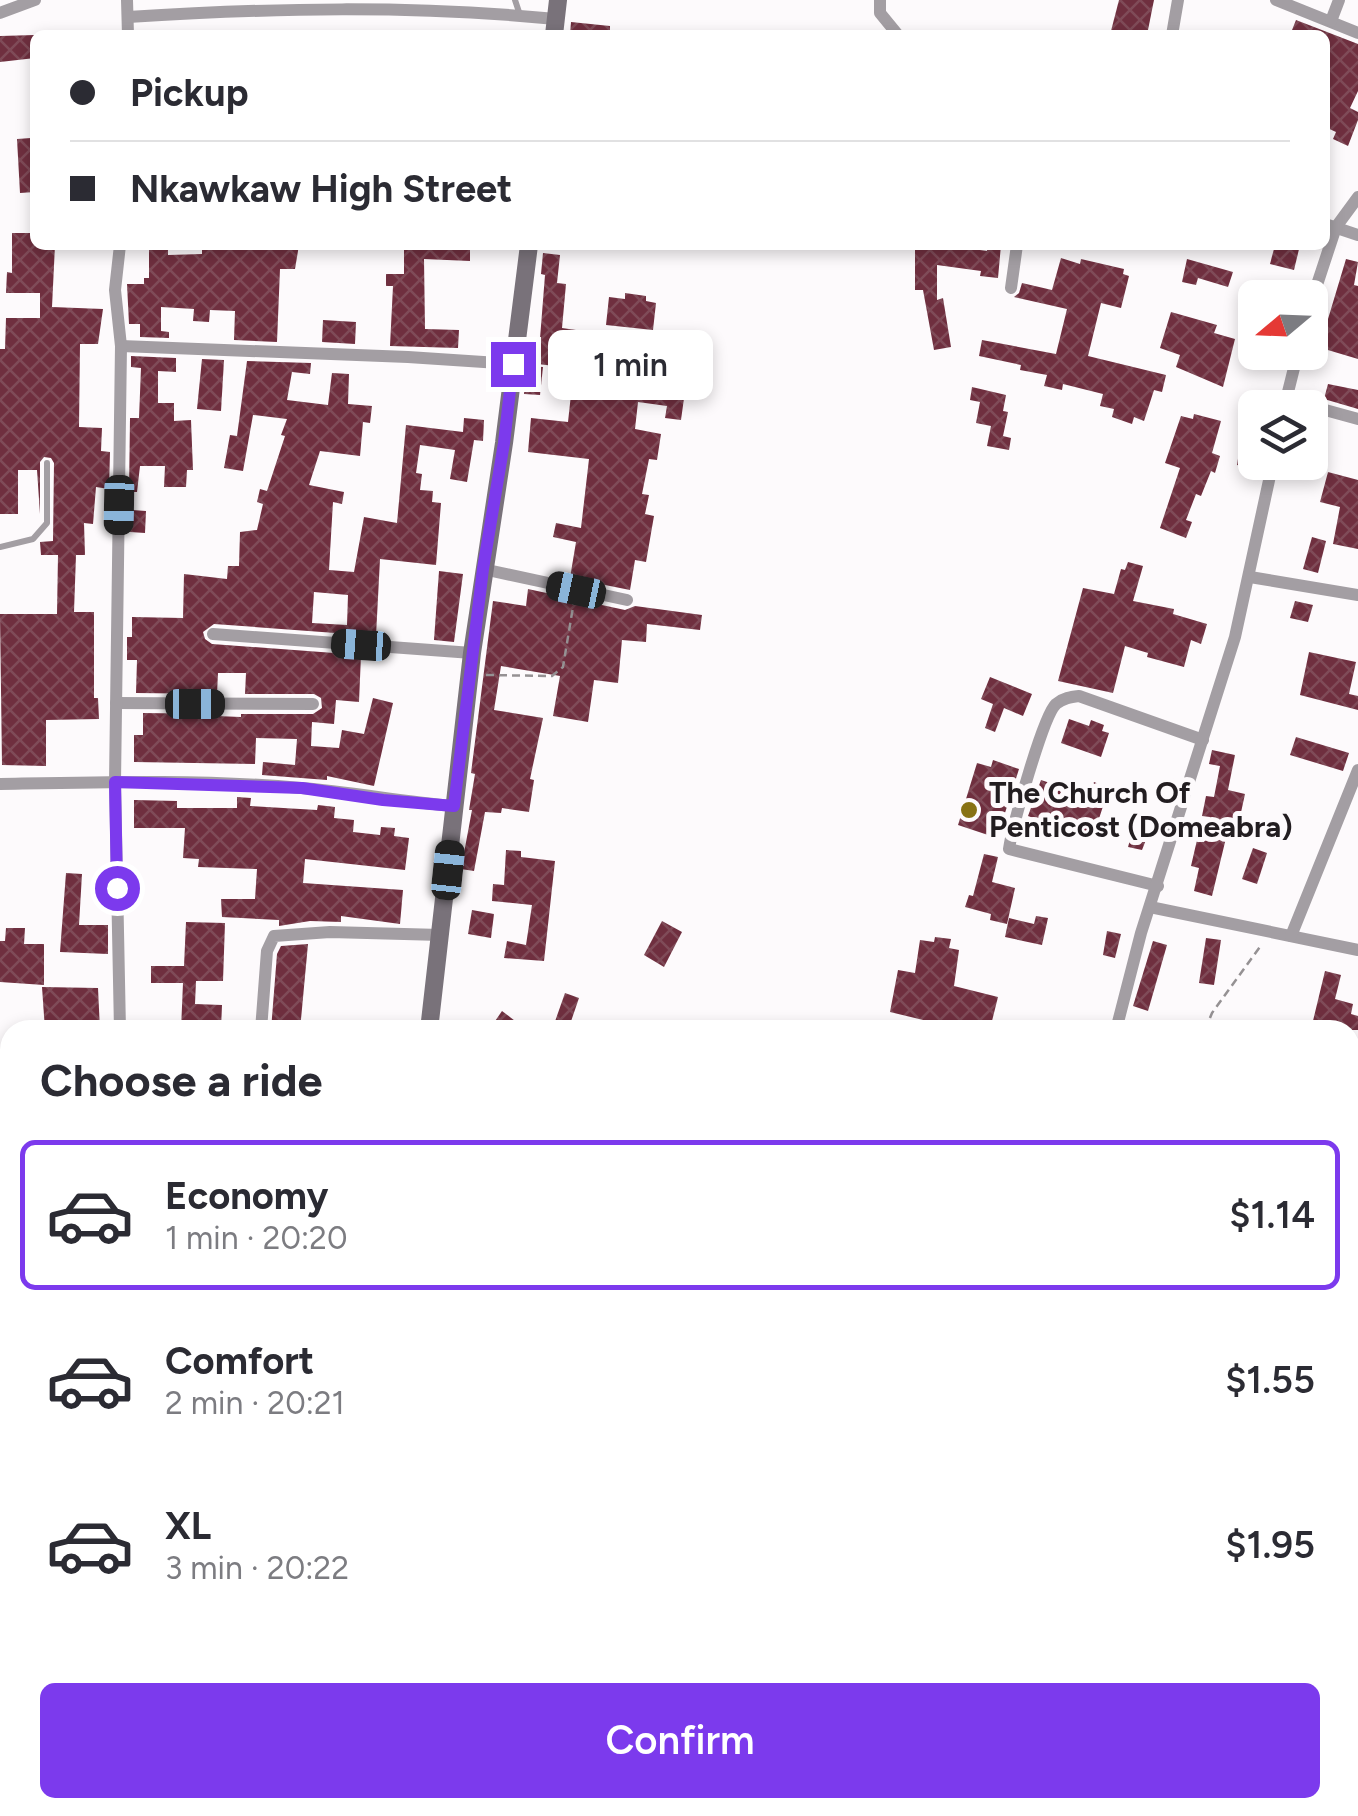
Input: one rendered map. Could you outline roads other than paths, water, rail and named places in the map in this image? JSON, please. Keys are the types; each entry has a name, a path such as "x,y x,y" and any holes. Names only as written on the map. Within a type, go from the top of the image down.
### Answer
{"main road":[{"path":"431,1020 472,653 504,443 527,250"}],"street":[{"path":"0,13 35,0"},
{"path":"127,0 128,30"},
{"path":"880,0 880,12 894,30"},
{"path":"1173,30 1178,0"},
{"path":"1276,0 1358,33"},
{"path":"1331,21 1339,0"},
{"path":"128,18 378,4 485,6 520,16 556,18"},
{"path":"1358,197 1331,226 1358,235"},
{"path":"119,250 115,290 122,346 115,782 120,1020"},
{"path":"1011,288 1016,250"},
{"path":"1317,280 1325,250"},
{"path":"122,346 513,364"},
{"path":"1328,412 1358,419"},
{"path":"1119,1020 1250,576 1269,480"},
{"path":"483,569 627,600"},
{"path":"1250,576 1358,595"},
{"path":"213,634 472,653"},
{"path":"1158,886 1010,849 1034,757 1053,706 1078,696 1203,740"},
{"path":"116,703 312,704"},
{"path":"1291,936 1357,777"},
{"path":"0,784 115,782 302,788 454,806"},
{"path":"1150,907 1358,950"},
{"path":"262,1020 267,951 274,936 330,932 441,935"}],"lane":[{"path":"515,0 520,16"},
{"path":"0,547 33,539 46,523 47,463"}],"place":[{"name":"The Church Of Penticost (Domeabra)","path":"969,810"}]}
